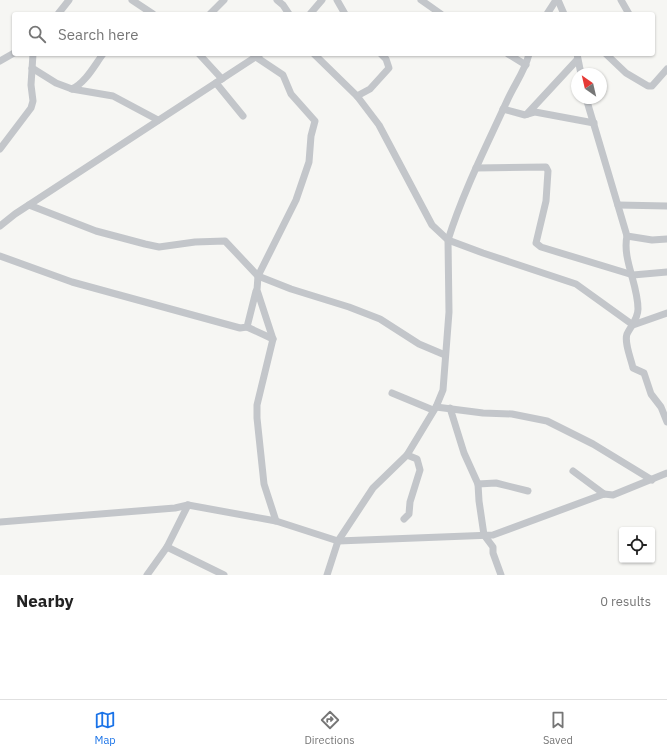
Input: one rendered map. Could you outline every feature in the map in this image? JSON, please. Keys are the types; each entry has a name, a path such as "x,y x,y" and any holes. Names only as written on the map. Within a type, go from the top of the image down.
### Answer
{"street":[{"path":"60,12 69,0"},
{"path":"132,0 150,12"},
{"path":"212,12 224,0"},
{"path":"277,0 287,12"},
{"path":"312,12 322,0"},
{"path":"337,0 344,12"},
{"path":"421,0 438,12"},
{"path":"548,12 557,0 563,12"},
{"path":"622,0 627,12"},
{"path":"141,12 145,8"},
{"path":"0,61 12,54"},
{"path":"0,149 31,108 33,101 33,56"},
{"path":"72,89 89,74 102,56"},
{"path":"200,56 243,116"},
{"path":"0,226 29,205 258,56 283,75 291,94 315,121 311,136 309,162 296,200 258,276 257,290 247,327"},
{"path":"316,56 357,96 379,125 432,225 448,240 576,284 633,325"},
{"path":"357,96 370,89 389,68 386,59 383,56"},
{"path":"511,56 526,65"},
{"path":"326,575 338,541 373,488 407,455 435,408 443,390 449,312 448,240 456,214 476,168 503,109 526,65 528,56"},
{"path":"610,56 622,70 648,86 652,86 667,69"},
{"path":"577,57 580,68"},
{"path":"526,115 577,57"},
{"path":"32,68 56,83 72,89 113,96 158,120"},
{"path":"588,104 627,236 624,247 632,274 638,310 633,325 626,335 633,368 644,373 651,394 661,407 667,422"},
{"path":"503,109 526,115 535,112 594,124"},
{"path":"476,168 546,167 548,171 546,201 536,244 541,247 632,274 667,272"},
{"path":"29,205 96,231 145,244 159,246 195,242 225,241 258,276 291,289 349,307 380,319 419,344 445,355"},
{"path":"618,205 667,206"},
{"path":"627,236 652,240 667,239"},
{"path":"0,256 72,282 161,308 240,328 247,327 273,339"},
{"path":"257,290 273,339 257,405 257,418 264,484 276,521"},
{"path":"633,325 667,313"},
{"path":"392,393 435,408 450,408 483,413 512,414 547,421 593,444 652,480"},
{"path":"450,408 464,453 478,484 484,535 493,547 493,553 501,575"},
{"path":"404,519 409,514 410,502 420,470 417,459 407,455"},
{"path":"573,471 604,494"},
{"path":"0,522 175,508 188,505 276,521 338,541 493,535 604,494 613,495 667,473"},
{"path":"478,484 496,483 528,491"},
{"path":"147,575 167,547 188,505"},
{"path":"167,547 224,575"}]}
